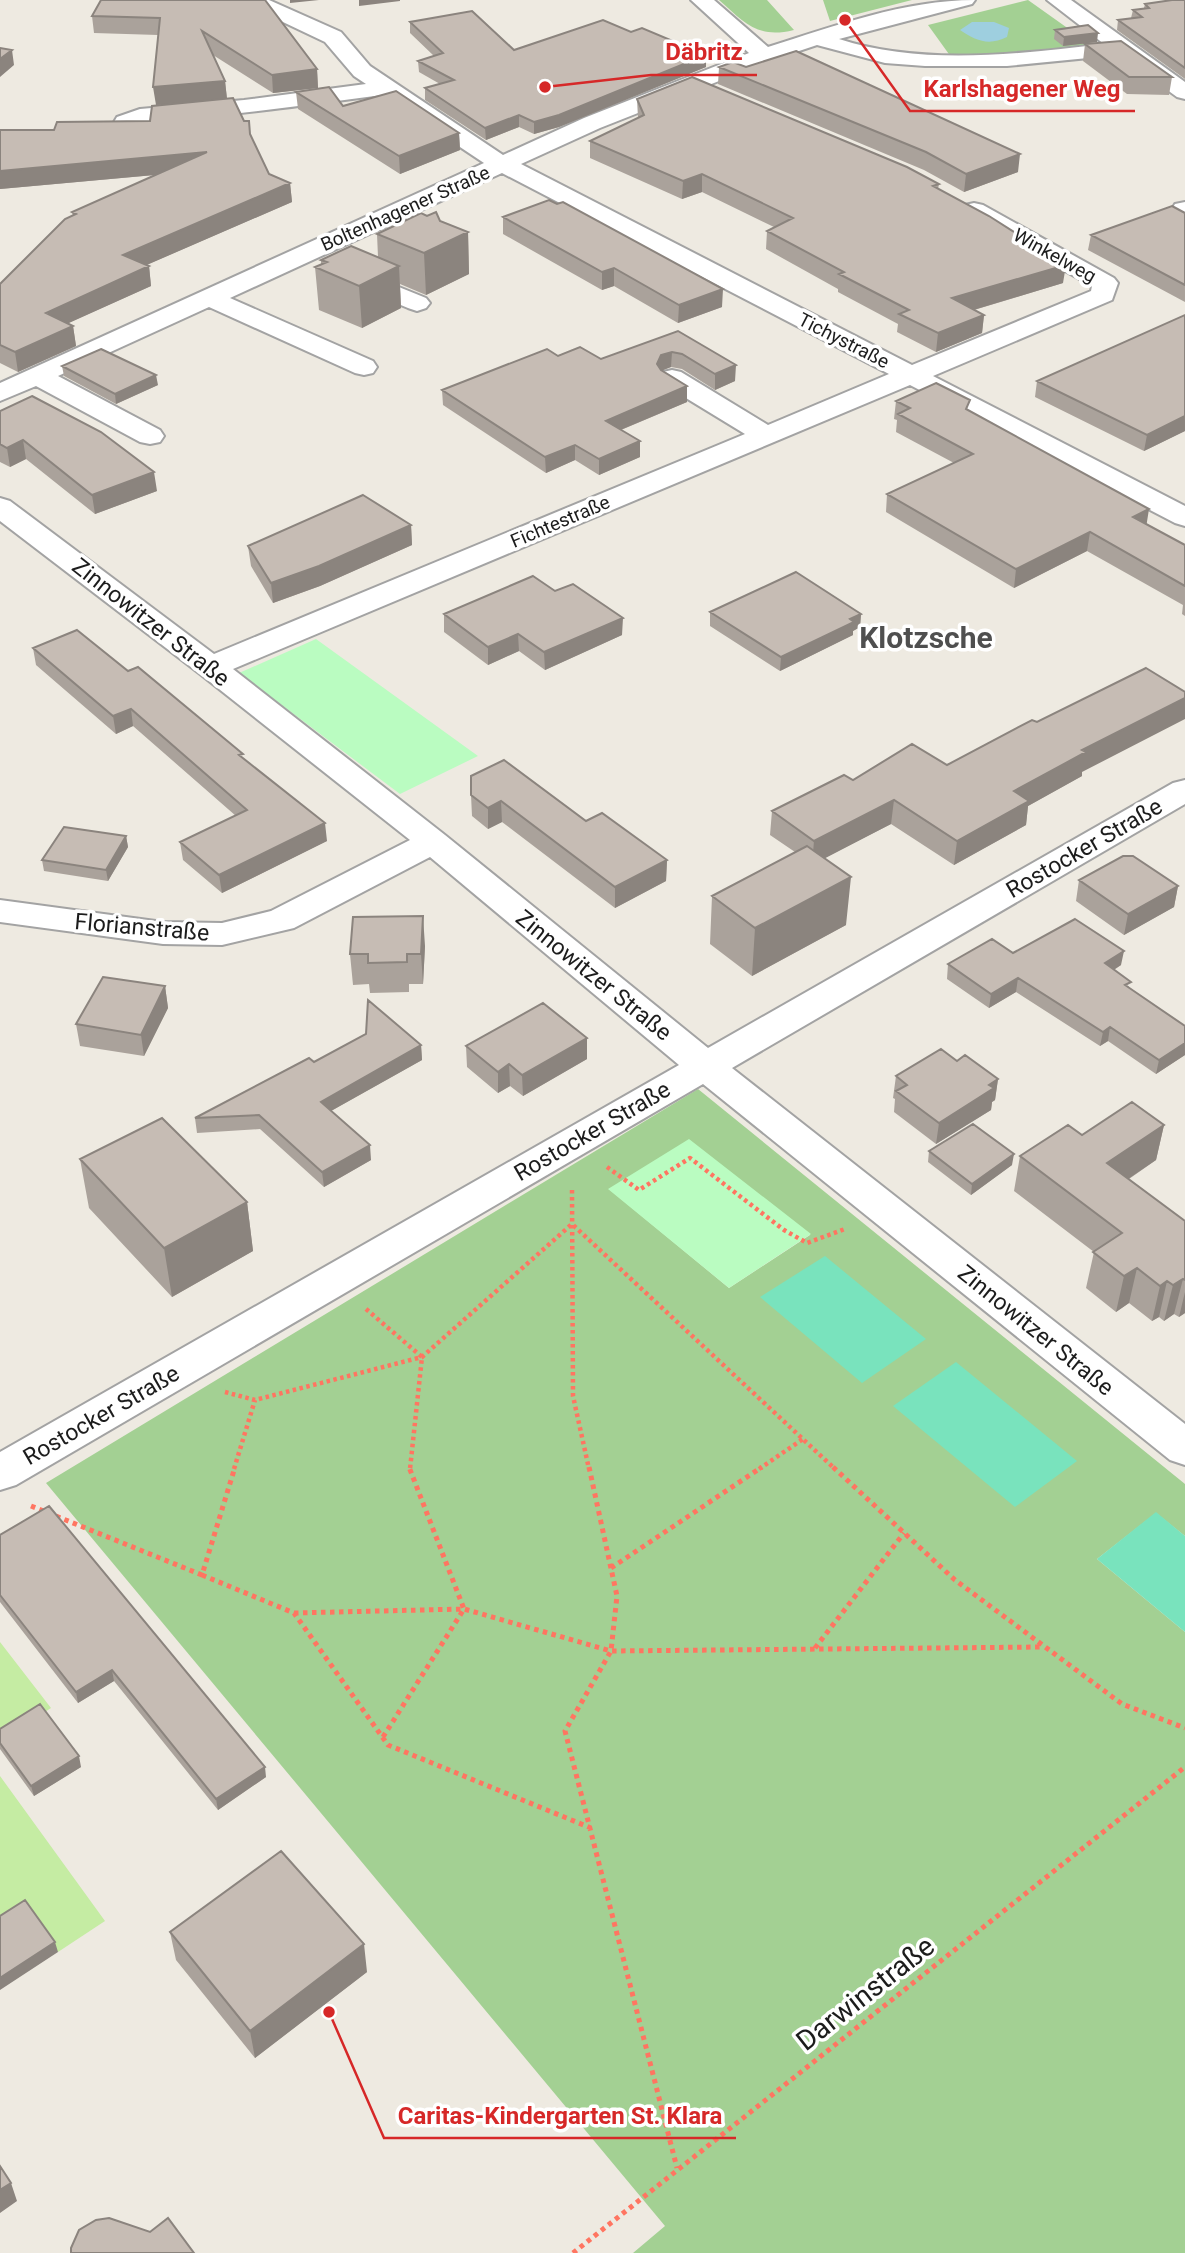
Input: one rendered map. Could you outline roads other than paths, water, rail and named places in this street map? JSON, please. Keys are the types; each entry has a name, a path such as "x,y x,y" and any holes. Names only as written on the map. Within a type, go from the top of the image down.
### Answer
{"street":[{"name":"Tichystraße","path":"252,0 333,37 362,71 384,88 503,163 1185,517"},
{"path":"701,0 764,55"},
{"name":"Boltenhagener Straße","path":"0,393 592,123 764,55 816,38 965,0"},
{"path":"1057,0 1120,48 1185,92"},
{"path":"816,38 838,47 866,53 964,60 1066,55 1120,48"},
{"path":"691,83 727,97"},
{"path":"125,122 140,116 244,107 384,88"},
{"name":"Winkelweg","path":"909,374 1103,295 1105,284 951,197"},
{"path":"302,254 417,303"},
{"path":"210,298 364,367"},
{"path":"681,374 773,431"},
{"name":"Fichtestraße","path":"211,667 909,374"},
{"path":"37,376 150,436"},
{"name":"Zinnowitzer Straße","path":"0,506 211,667 433,842 705,1066 1185,1448"},
{"name":"Rostocker Straße","path":"0,1473 1185,790"},
{"name":"Florianstraße","path":"0,911 163,933 222,934 282,920 433,842"}],"water":[{"path":"972,22 994,22 1009,28 1007,37 983,41 960,30"}],"place":[{"name":"Karlshagener Weg","path":"845,20"},
{"name":"Däbritz","path":"545,87"},
{"name":"Caritas-Kindergarten St. Klara","path":"329,2012"}],"district":[{"name":"Klotzsche","path":"926,638"}]}
